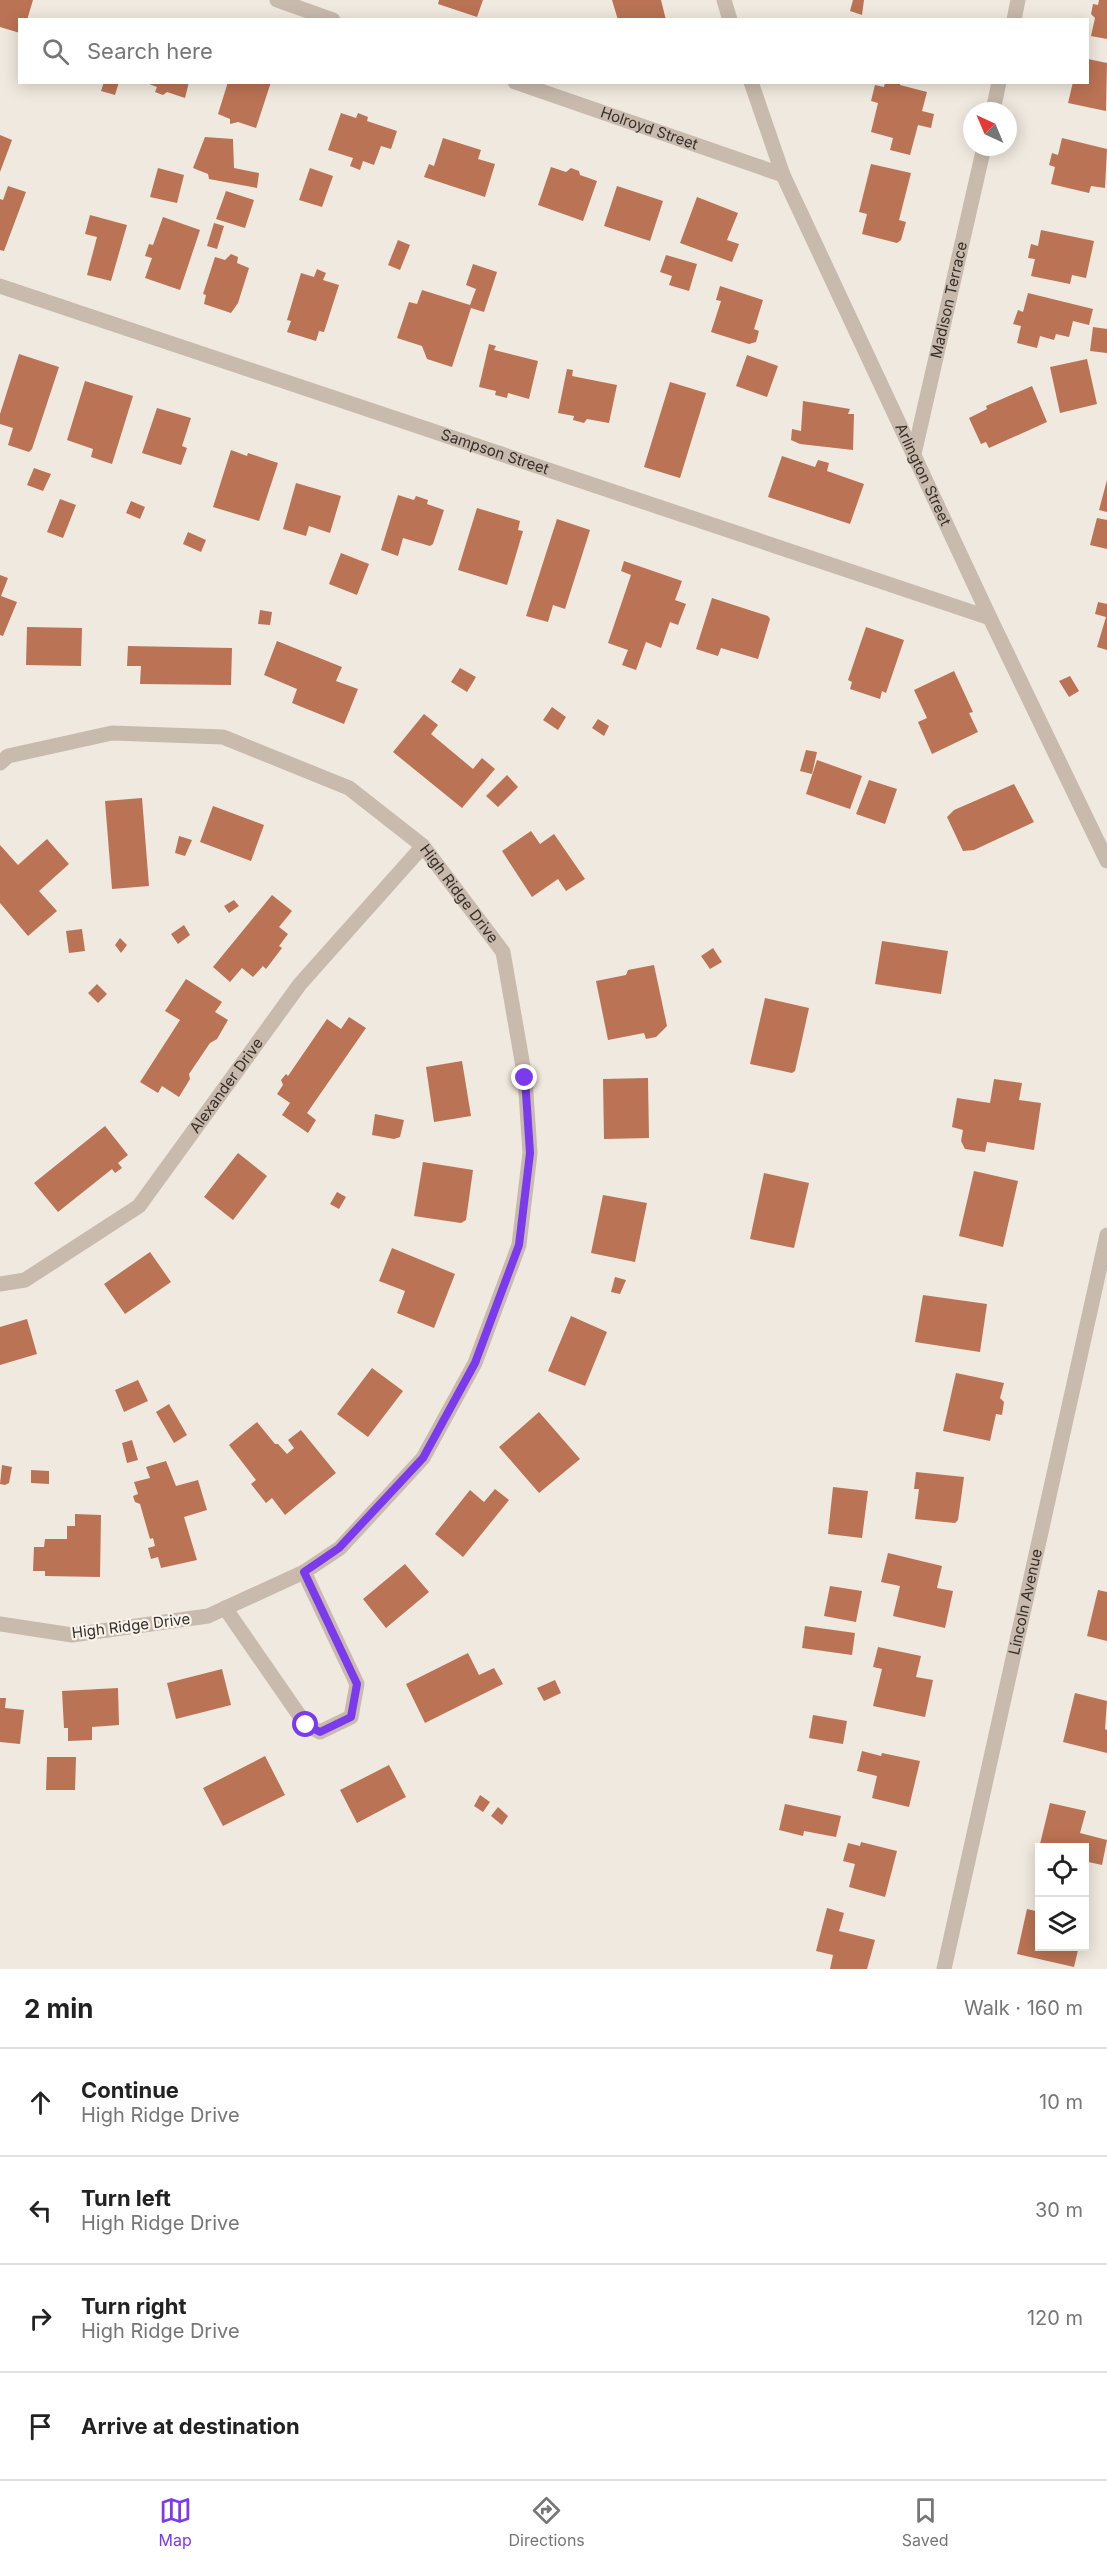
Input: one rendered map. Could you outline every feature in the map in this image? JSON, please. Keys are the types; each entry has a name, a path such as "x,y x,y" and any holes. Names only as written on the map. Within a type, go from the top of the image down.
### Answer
{"street":[{"path":"277,0 327,18"},
{"path":"724,0 729,18"},
{"path":"1014,18 1018,0"},
{"name":"Holroyd Street","path":"521,84 783,175"},
{"name":"Arlington Street","path":"752,84 783,175 990,618 1107,861"},
{"path":"995,102 999,84"},
{"name":"Madison Terrace","path":"914,454 982,156"},
{"name":"Sampson Street","path":"0,286 990,618"},
{"name":"High Ridge Drive","path":"0,763 8,756 112,733 223,737 349,788 423,846 503,952 525,1078 530,1153 519,1245 475,1363 423,1458 339,1548 304,1572 208,1616 72,1635 0,1624"},
{"name":"Alexander Drive","path":"0,1284 26,1280 139,1206 300,984 423,846"},
{"name":"Lincoln Avenue","path":"944,1969 1106,1241"},
{"path":"225,1608 306,1725 320,1732 351,1717 357,1684 304,1572"}],"building":[{"path":"0,0 33,0 28,18 18,18 18,32 0,27"},
{"path":"439,0 483,0 477,17 438,4"},
{"path":"612,0 661,0 666,18 617,18"},
{"path":"853,0 864,0 862,15 850,11"},
{"path":"1099,0 1107,0 1107,39 1091,36 1095,18 1091,14 1093,4 1098,5"},
{"path":"1089,59 1107,63 1106,111 1068,103 1073,84 1089,84"},
{"path":"103,84 118,84 115,95 101,91"},
{"path":"149,84 188,84 185,98 167,92 163,95 155,92 157,87"},
{"path":"227,84 270,84 256,128 238,122 230,124 230,119 218,114"},
{"path":"885,84 900,84 927,92 922,111 934,114 931,128 918,125 910,155 890,150 893,138 871,132 878,103 871,101 875,85 884,87"},
{"path":"341,113 356,118 358,113 368,117 367,121 397,131 391,149 381,146 374,165 363,161 360,170 350,166 353,158 328,150"},
{"path":"0,135 12,140 0,172"},
{"path":"205,137 233,139 234,168 259,173 257,188 209,179 208,174 193,168"},
{"path":"443,138 481,150 478,159 495,164 485,197 424,177 429,164 434,166"},
{"path":"1062,138 1107,149 1105,188 1091,186 1089,193 1051,184 1055,167 1049,165 1052,153 1058,155"},
{"path":"871,164 911,173 899,220 906,222 901,240 897,243 862,234 867,214 859,212"},
{"path":"551,167 566,172 571,168 579,171 580,175 597,181 583,221 538,205"},
{"path":"158,168 184,175 177,203 150,197"},
{"path":"310,168 333,176 322,207 299,200"},
{"path":"8,186 26,192 4,251 0,250 0,199 3,200"},
{"path":"617,186 663,201 650,241 604,226"},
{"path":"226,191 254,200 245,228 216,219"},
{"path":"697,197 738,213 727,240 739,244 732,262 680,243"},
{"path":"90,215 127,225 111,281 87,275 97,237 85,234"},
{"path":"163,217 200,230 180,290 145,278 152,258 145,256 149,244 153,245"},
{"path":"214,223 224,226 217,249 207,246"},
{"path":"1041,230 1094,241 1086,278 1072,275 1070,284 1031,276 1035,259 1028,258 1031,244 1038,246"},
{"path":"398,240 410,245 400,270 388,265"},
{"path":"231,254 238,257 237,263 249,268 238,303 231,313 204,304 206,295 203,294 215,257 225,260"},
{"path":"666,255 697,264 689,291 669,285 672,276 660,272"},
{"path":"473,264 497,272 484,312 471,308 452,367 427,359 422,346 397,338 409,302 417,304 422,290 470,305 476,289 466,285"},
{"path":"317,269 326,273 323,280 339,285 324,332 319,331 316,341 287,332 291,321 287,320 301,273 314,277"},
{"path":"720,286 763,300 754,329 759,331 756,342 749,344 711,332 721,301 716,300"},
{"path":"1028,293 1093,309 1089,325 1073,321 1069,337 1056,334 1054,340 1040,336 1037,348 1017,343 1021,326 1013,324 1018,310 1023,312"},
{"path":"1093,327 1107,329 1107,353 1090,351"},
{"path":"489,344 496,346 494,350 538,361 529,399 508,393 507,398 495,395 496,391 479,387"},
{"path":"19,354 59,367 32,449 29,452 8,445 13,428 0,424 0,414"},
{"path":"747,355 778,366 767,397 736,386"},
{"path":"1087,359 1097,404 1060,413 1050,367"},
{"path":"567,369 573,370 572,376 617,385 609,423 587,419 584,423 573,420 574,416 558,413"},
{"path":"85,381 133,396 112,464 91,457 93,449 67,440"},
{"path":"670,382 706,393 680,478 644,467"},
{"path":"1032,386 1047,422 989,448 986,442 981,444 969,418 987,409 986,406"},
{"path":"803,401 850,409 848,414 854,414 853,450 800,444 791,440 792,429 801,431"},
{"path":"157,408 191,418 182,446 187,448 181,465 142,453"},
{"path":"231,450 278,463 259,521 213,507"},
{"path":"782,456 815,467 818,460 829,463 827,471 864,484 850,524 768,497"},
{"path":"34,468 51,474 43,491 27,485"},
{"path":"1107,480 1107,512 1099,510"},
{"path":"296,483 341,496 330,533 309,526 306,536 283,529"},
{"path":"398,495 414,500 416,496 428,500 427,504 444,510 433,544 430,546 403,538 398,556 381,550"},
{"path":"60,499 76,505 63,538 47,532"},
{"path":"131,501 145,507 140,519 126,513"},
{"path":"477,508 520,521 518,530 523,531 507,585 458,570"},
{"path":"1097,518 1107,520 1107,549 1090,545"},
{"path":"557,519 590,530 565,609 553,605 548,622 526,616"},
{"path":"188,532 206,540 201,552 183,544"},
{"path":"341,553 369,564 357,595 329,584"},
{"path":"624,561 682,581 675,600 686,604 678,625 670,622 661,648 646,642 636,670 622,665 628,650 608,643 631,575 621,571"},
{"path":"0,575 8,578 1,596 17,602 3,636 0,635"},
{"path":"712,598 768,616 770,619 758,659 721,648 718,656 696,649"},
{"path":"1098,602 1107,604 1107,650 1097,647 1106,617 1095,614"},
{"path":"260,610 272,612 270,625 258,624"},
{"path":"27,627 82,628 81,666 26,665"},
{"path":"866,627 904,640 886,693 882,691 880,699 850,689 852,682 848,680"},
{"path":"277,641 342,667 336,681 358,689 344,724 292,703 297,689 264,675"},
{"path":"128,646 232,648 231,685 140,684 141,666 127,666"},
{"path":"460,668 476,677 467,692 451,682"},
{"path":"954,671 973,712 969,713 978,732 932,754 918,722 927,718 914,690"},
{"path":"1070,676 1079,691 1069,697 1059,681"},
{"path":"552,707 566,717 558,730 543,720"},
{"path":"424,714 438,725 431,734 473,769 482,758 495,769 462,808 393,752"},
{"path":"598,719 609,726 604,736 592,728"},
{"path":"806,750 817,752 812,774 800,771"},
{"path":"817,760 862,776 850,809 806,794"},
{"path":"507,775 518,787 498,807 486,796"},
{"path":"869,780 897,789 885,824 856,814"},
{"path":"1014,784 1034,822 974,850 963,851 947,817 954,810"},
{"path":"142,798 149,886 112,889 105,801"},
{"path":"213,806 264,825 251,861 200,842"},
{"path":"531,831 540,844 554,834 585,879 566,891 558,879 532,897 502,851"},
{"path":"179,836 192,840 185,856 175,853"},
{"path":"47,839 69,864 39,891 57,911 28,936 0,903 0,845 18,865"},
{"path":"272,895 292,911 279,927 288,934 279,946 282,948 266,969 263,966 253,977 242,968 230,982 213,967"},
{"path":"234,900 239,906 229,913 224,906"},
{"path":"184,925 190,935 178,944 171,934"},
{"path":"82,929 85,951 69,953 66,931"},
{"path":"120,938 127,945 121,953 115,945"},
{"path":"882,941 948,951 941,994 875,984"},
{"path":"713,948 722,962 710,969 701,956"},
{"path":"654,965 667,1026 656,1037 646,1039 644,1033 608,1040 596,981 626,975 628,970"},
{"path":"186,979 222,1002 215,1012 228,1020 217,1039 210,1043 189,1074 190,1079 179,1097 162,1086 158,1093 140,1082 180,1020 165,1011"},
{"path":"97,984 107,994 98,1003 88,993"},
{"path":"765,998 809,1008 795,1071 792,1073 750,1064"},
{"path":"349,1017 366,1028 307,1113 316,1120 308,1133 282,1115 290,1103 277,1094 283,1085 281,1080 286,1074 288,1076 327,1019 341,1029"},
{"path":"462,1061 471,1116 434,1122 426,1067"},
{"path":"648,1078 649,1138 604,1139 603,1079"},
{"path":"994,1079 1022,1083 1019,1100 1041,1103 1034,1150 987,1142 985,1152 965,1149 961,1141 963,1130 952,1127 957,1098 990,1103"},
{"path":"375,1114 404,1120 400,1137 394,1139 372,1135"},
{"path":"105,1126 128,1155 118,1163 122,1168 115,1173 112,1169 58,1212 34,1183"},
{"path":"238,1153 267,1176 233,1220 204,1197"},
{"path":"423,1162 473,1170 466,1220 461,1223 414,1216"},
{"path":"974,1171 1018,1181 1003,1247 959,1236"},
{"path":"764,1173 809,1183 794,1248 750,1239"},
{"path":"337,1192 346,1197 339,1209 330,1204"},
{"path":"603,1195 647,1203 635,1262 591,1253"},
{"path":"392,1248 455,1274 434,1328 397,1313 405,1291 379,1281"},
{"path":"150,1252 171,1282 125,1314 104,1284"},
{"path":"615,1277 626,1280 620,1294 611,1292"},
{"path":"923,1295 987,1304 980,1352 915,1342"},
{"path":"571,1316 607,1332 585,1386 548,1371"},
{"path":"27,1319 37,1354 0,1365 0,1327"},
{"path":"372,1368 403,1391 368,1437 337,1414"},
{"path":"956,1373 1004,1383 1000,1398 1004,1402 1002,1415 996,1414 990,1441 943,1431"},
{"path":"138,1380 148,1401 124,1412 115,1390"},
{"path":"169,1404 187,1435 174,1443 156,1412"},
{"path":"539,1412 580,1459 539,1493 499,1447"},
{"path":"257,1422 275,1444 278,1444 287,1454 294,1448 288,1440 301,1430 336,1473 285,1515 272,1498 266,1503 251,1484 256,1480 229,1445"},
{"path":"132,1440 138,1460 127,1463 122,1443"},
{"path":"166,1461 176,1486 198,1480 207,1510 184,1517 197,1560 161,1568 158,1557 151,1559 148,1548 155,1546 153,1538 150,1539 140,1504 135,1502 133,1496 138,1494 134,1482 150,1478 146,1467"},
{"path":"2,1465 12,1467 9,1483 5,1485 0,1484"},
{"path":"31,1470 49,1471 49,1484 31,1483"},
{"path":"916,1472 964,1477 958,1520 955,1523 915,1519 919,1489 914,1489"},
{"path":"833,1487 868,1491 862,1538 828,1534"},
{"path":"495,1489 509,1500 463,1557 435,1534 470,1490 484,1502"},
{"path":"75,1514 101,1515 100,1577 45,1576 45,1571 33,1571 34,1547 44,1547 45,1539 67,1539 67,1526 75,1526"},
{"path":"888,1553 942,1566 937,1588 953,1591 945,1628 893,1616 900,1586 881,1582"},
{"path":"405,1564 429,1592 386,1628 363,1599"},
{"path":"830,1586 862,1591 856,1622 824,1616"},
{"path":"1098,1590 1107,1592 1107,1641 1087,1636"},
{"path":"805,1626 855,1633 852,1655 802,1648"},
{"path":"878,1647 921,1656 916,1677 933,1680 925,1717 873,1706 882,1669 873,1667"},
{"path":"468,1653 479,1675 494,1668 503,1684 425,1723 406,1684"},
{"path":"222,1669 231,1705 176,1719 167,1683"},
{"path":"555,1680 561,1693 544,1701 537,1688"},
{"path":"118,1688 119,1725 92,1727 92,1740 68,1741 68,1728 64,1728 62,1691"},
{"path":"1075,1693 1107,1701 1105,1729 1107,1730 1107,1753 1063,1742"},
{"path":"0,1698 6,1698 5,1708 24,1710 20,1744 0,1742"},
{"path":"813,1715 847,1721 843,1744 809,1738"},
{"path":"862,1751 920,1761 909,1807 872,1798 877,1776 857,1771"},
{"path":"265,1756 285,1795 223,1826 203,1788"},
{"path":"47,1757 76,1757 75,1790 46,1790"},
{"path":"389,1765 406,1797 357,1823 340,1790"},
{"path":"480,1795 490,1802 483,1812 474,1806"},
{"path":"1050,1803 1086,1811 1080,1833 1107,1840 1102,1865 1089,1862 1089,1843 1040,1843"},
{"path":"785,1804 841,1816 836,1837 804,1831 803,1836 779,1830"},
{"path":"498,1807 508,1816 502,1825 491,1816"},
{"path":"861,1842 897,1851 885,1897 849,1887 855,1864 843,1861 848,1843 860,1846"},
{"path":"827,1908 844,1913 839,1931 875,1940 867,1969 830,1969 833,1955 816,1951"},
{"path":"1027,1909 1035,1911 1035,1951 1078,1951 1074,1967 1017,1954"}],"route":[{"path":"306,1725 320,1732 351,1717 357,1684 304,1572 339,1548 423,1458 475,1363 519,1245 530,1153 525,1078"}]}
